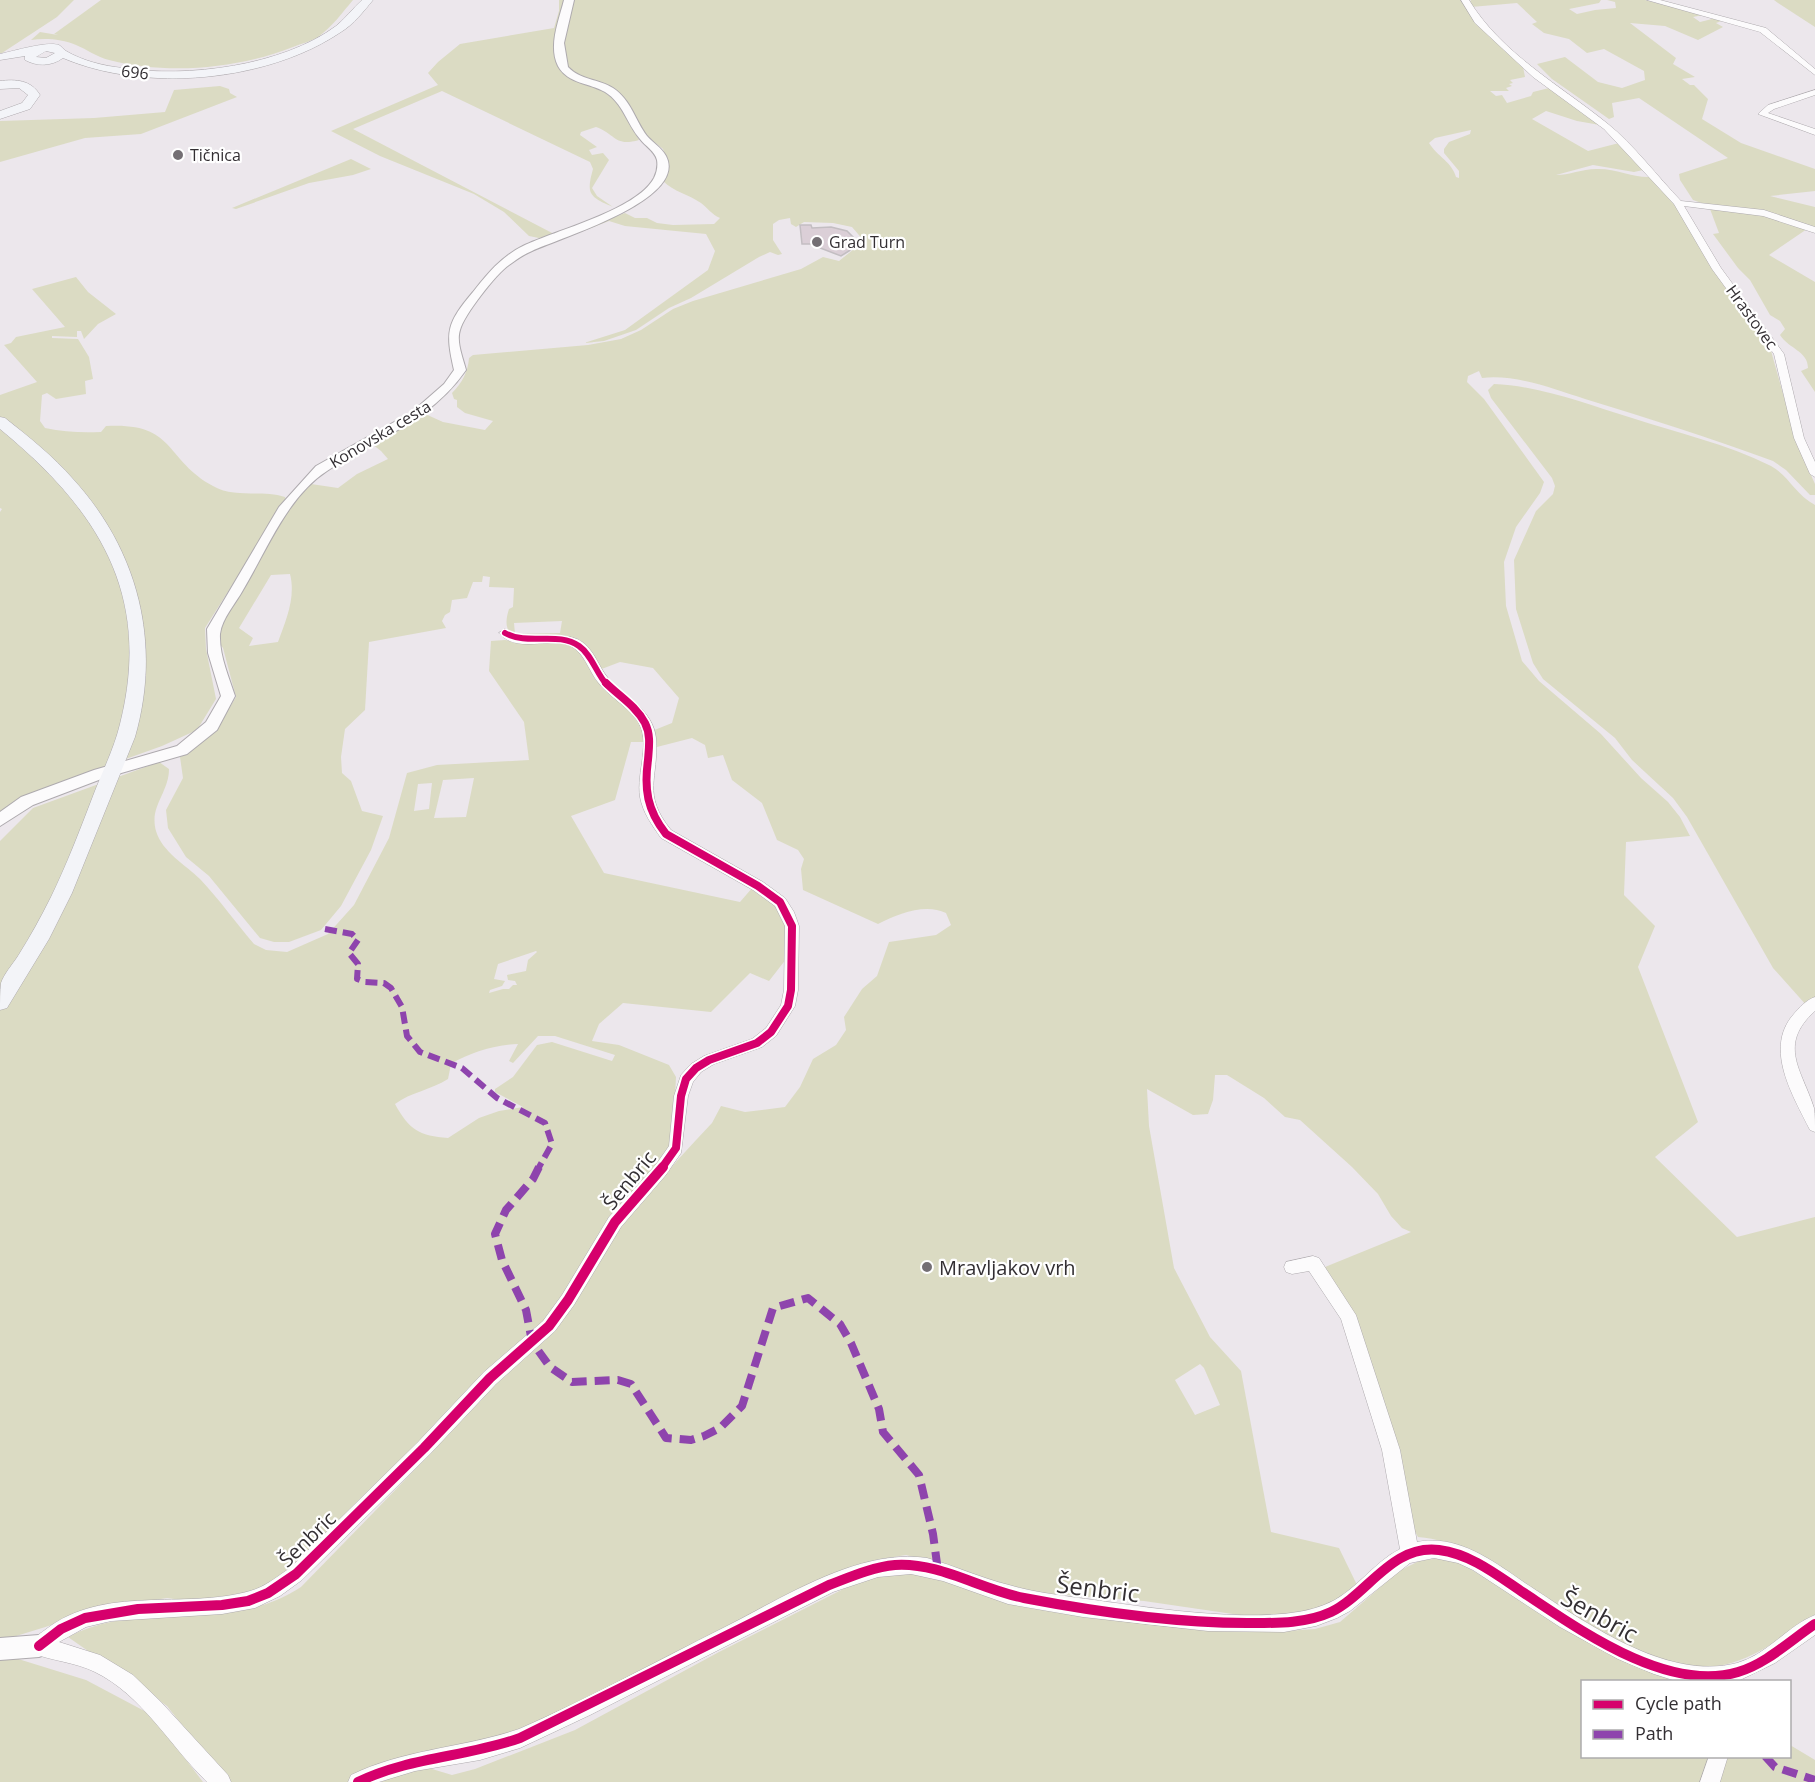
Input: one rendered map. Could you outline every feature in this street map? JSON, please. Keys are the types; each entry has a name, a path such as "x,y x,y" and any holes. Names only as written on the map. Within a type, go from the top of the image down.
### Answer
{"main road":[{"name":"696","path":"0,57 75,61 96,67 142,74 197,74 241,68 299,50 339,29 368,0"},
{"name":"696","path":"37,60 51,48 59,49 75,61"},
{"path":"23,82 37,60 62,53"},
{"path":"0,115 17,111 32,100 34,95 23,82 4,84"},
{"path":"0,421 38,450 71,483 96,516 118,554 132,598 137,647 136,684 131,720 112,771 83,846 48,924 0,1002"}],"street":[{"name":"Konovska cesta","path":"0,820 27,801 112,771 182,750 212,726 228,696 217,660 213,630 274,525 308,480 321,469 425,410 449,388 460,370 453,341 454,330 467,306 502,264 526,249 626,207 641,199 657,182 662,169 662,159 656,149 644,138 619,98 608,89 571,74 564,67 559,48 569,0"},
{"name":"Hrastovec","path":"1465,0 1478,21 1536,75 1607,127 1678,204 1738,300 1779,354 1799,438 1815,474"},
{"path":"1651,0 1756,27 1773,37 1815,73"},
{"path":"1815,92 1771,107 1762,114 1815,132"},
{"path":"1678,204 1764,213 1815,230"},
{"name":"Šenbric","path":"39,1646 49,1636 76,1622 133,1610 199,1607 248,1601 274,1591 296,1574 424,1448 490,1378 549,1326 568,1300 615,1222 660,1171 676,1148 681,1096 686,1079 696,1068 709,1060 757,1043 771,1032 788,1006 791,990 792,926 787,912 780,902 758,886 666,834 657,823 645,796 649,732 643,718 602,678 582,648 574,643 521,640 511,638 505,633"},
{"path":"1815,1003 1806,1009 1789,1032 1787,1052 1804,1104 1815,1125"},
{"path":"1292,1266 1313,1263 1348,1315 1391,1450 1410,1553"},
{"name":"Šenbric","path":"358,1782 403,1765 464,1755 517,1739 829,1585 870,1570 897,1565 918,1566 1021,1598 1213,1622 1270,1623 1304,1620 1332,1611 1362,1590 1384,1569 1410,1553 1432,1549 1452,1552 1477,1561 1554,1612 1625,1653 1672,1673 1714,1679 1747,1667 1815,1624"},
{"path":"0,1649 39,1646 75,1656 108,1669 140,1694 221,1782"},
{"path":"1710,1782 1718,1758"}],"green space":[{"path":"0,0 74,0 57,17 0,53"},
{"path":"101,0 353,0 315,39 271,54 226,65 178,68 132,65 105,59 65,41 31,40 40,32 58,35 54,34"},
{"path":"559,0 564,0 556,49 558,67 573,78 610,94 625,112 639,140 620,141 596,127 581,132 580,135 597,147 589,150 592,155 603,153 609,160 592,188 597,196 613,207 591,194 593,169 590,162 442,91 353,129 554,234 539,238 529,236 504,212 474,194 380,156 331,131 438,85 428,73 460,44 554,28 559,11"},
{"path":"571,0 1462,0 1523,67 1525,77 1510,80 1513,83 1509,84 1512,86 1506,88 1509,91 1490,91 1496,96 1502,95 1507,103 1549,88 1600,125 1577,121 1546,111 1532,119 1588,151 1619,143 1643,170 1634,172 1593,165 1556,175 1599,169 1651,177 1674,204 1730,295 1768,340 1797,444 1815,484 1815,495 1810,495 1786,470 1773,461 1679,428 1521,380 1482,378 1479,371 1468,376 1467,382 1484,399 1544,482 1540,493 1516,527 1504,562 1506,606 1522,661 1539,681 1601,734 1641,778 1668,802 1680,817 1690,836 1626,842 1624,895 1655,926 1638,967 1698,1122 1655,1157 1737,1237 1815,1217 1815,1616 1771,1645 1736,1662 1696,1666 1668,1662 1613,1639 1468,1551 1444,1542 1418,1537 1409,1521 1325,1267 1411,1232 1402,1228 1391,1216 1378,1194 1352,1167 1300,1120 1285,1117 1264,1098 1227,1075 1215,1075 1213,1100 1208,1114 1193,1115 1147,1089 1149,1126 1174,1268 1210,1337 1241,1371 1271,1532 1339,1548 1357,1585 1338,1606 1273,1620 1144,1601 1039,1593 988,1581 947,1566 906,1555 875,1560 827,1579 571,1716 441,1753 417,1753 382,1765 351,1782 227,1782 167,1706 68,1637 96,1626 125,1619 215,1614 244,1610 273,1601 301,1587 480,1399 632,1214 712,1123 721,1106 745,1112 785,1107 800,1087 813,1059 836,1045 846,1030 844,1017 862,989 877,976 889,942 936,935 951,925 946,913 929,909 903,913 878,924 803,890 801,869 804,859 798,850 777,840 762,803 732,780 723,755 708,758 705,745 692,738 653,748 652,731 672,723 679,698 653,668 620,662 599,670 585,646 510,634 507,619 509,609 513,607 514,588 489,587 490,577 483,576 482,582 473,582 467,598 452,600 450,612 442,621 446,628 369,642 365,710 345,729 341,757 342,773 351,781 362,811 383,816 371,850 341,906 321,930 289,942 274,942 260,938 209,876 186,857 168,828 166,810 183,778 180,757 205,740 219,724 236,697 223,648 208,629 297,498 311,484 338,488 357,474 388,459 372,444 423,413 443,422 485,430 493,421 465,413 457,407 457,400 454,399 452,393 464,377 469,358 473,355 588,345 621,339 641,330 673,309 693,301 801,269 823,257 839,261 864,241 852,227 833,223 804,222 796,227 791,224 790,218 779,220 773,224 773,240 782,254 770,252 759,257 691,298 669,308 636,330 604,341 584,343 625,330 708,270 715,251 706,234 625,226 609,221 542,247 540,245 625,213 635,218 647,218 657,223 673,225 714,224 720,218 701,203 663,181 666,160 663,149 643,133 631,107 622,97 583,79 568,67 562,45","holes":["1471,130 1470,134 1449,142 1444,149 1444,153 1459,171 1459,178 1429,143 1435,138","290,574 292,592 287,617 278,642 249,646 253,638 239,628 271,575","562,621 560,633 515,634 514,623","1200,1364 1204,1368 1220,1405 1195,1415 1175,1380"]},
{"path":"1471,0 1601,0 1599,3 1569,9 1577,14 1616,8 1615,2 1607,0 1645,0 1703,15 1693,17 1700,22 1716,18 1724,20 1716,23 1723,27 1698,40 1665,26 1630,23 1676,58 1673,64 1695,77 1682,79 1694,85 1708,99 1702,119 1741,143 1815,169 1815,191 1770,196 1815,207 1815,229 1793,220 1710,206 1693,200 1680,180 1679,174 1728,158 1639,98 1612,103 1614,117 1609,119 1552,79 1537,64 1565,57 1598,82 1622,88 1645,80 1644,71 1604,49 1587,53 1569,39 1544,33 1532,24 1537,22 1517,3 1471,7 1468,5"},
{"path":"1774,0 1815,0 1815,27 1778,3"},
{"path":"220,86 229,89 230,93 237,97 141,134 85,138 0,162 0,121 94,118 165,112 174,90"},
{"path":"351,159 371,169 353,175 309,183 236,209 232,208"},
{"path":"1710,209 1765,215 1807,229 1769,255 1815,282 1815,392 1801,371 1808,368 1805,358 1780,335 1785,329 1780,321 1770,315 1750,280 1738,268 1713,234 1719,233"},
{"path":"76,277 88,292 116,314 98,324 84,339 81,331 77,331 77,337 52,336 52,338 78,339 89,357 93,379 85,381 86,394 56,399 47,393 42,395 40,421 45,428 101,432 106,426 129,426 145,430 158,436 197,476 221,490 276,495 285,497 286,500 205,628 206,649 216,699 197,730 162,746 20,797 0,825 0,512 2,509 0,508 0,395 37,382 4,345 11,343 16,337 65,327 32,289"},
{"path":"1494,384 1512,385 1563,396 1737,451 1777,470 1802,496 1815,505 1815,998 1807,1006 1773,968 1687,817 1673,798 1632,760 1615,738 1543,679 1533,663 1516,609 1514,560 1536,511 1553,494 1555,486 1552,478 1491,398 1488,390"},
{"path":"505,640 575,646 640,721 645,742 631,742 615,800 571,816 604,873 740,902 753,887 773,901 788,929 787,958 769,981 750,973 711,1012 623,1003 599,1024 592,1041 619,1045 669,1065 676,1077 673,1138 666,1155 556,1309 280,1582 258,1593 195,1602 167,1598 110,1607 0,1641 0,841 33,808 159,762 169,769 166,785 155,814 156,831 163,845 200,879 254,944 266,950 287,952 328,934 354,905 389,838 407,773 437,765 529,760 524,722 489,671 491,641","holes":["474,778 466,817 434,818 443,780","432,783 429,809 414,811 418,784","536,951 537,952 528,960 526,971 507,975 508,980 515,981 517,985 489,993 490,990 502,986 505,981 494,979 498,964","538,1036 555,1036 615,1055 612,1061 552,1042 537,1045 513,1077 495,1089 495,1092 523,1107 499,1111 479,1118 448,1138 430,1136 416,1130 405,1120 395,1104 448,1079 451,1064 475,1053 518,1044 509,1061 513,1063"]},
{"path":"1439,1558 1462,1564 1559,1622 1673,1680 1581,1680 1581,1758 1710,1758 1700,1782 381,1782 400,1772 422,1766 452,1775 475,1769 575,1730 719,1652 861,1580 888,1574 918,1572 1033,1604 1272,1632 1315,1629 1340,1622 1399,1571 1419,1561"},
{"path":"15,1658 86,1680 152,1715 203,1782 0,1782 0,1660"},
{"path":"1791,1746 1815,1760 1815,1782 1716,1782 1726,1758 1791,1758"}],"building":[{"name":"Grad Turn","path":"800,225 811,225 812,228 831,227 847,231 860,244 841,256 810,244 802,244"}],"marked path":[{"path":"325,929 352,934 358,940 349,953 358,964 357,979 388,984 402,1007 407,1036 420,1052 430,1058 462,1068 497,1098 545,1123 552,1144 533,1179 506,1210 495,1234 502,1260 526,1310 532,1342 550,1367 572,1382 618,1380 631,1384 666,1438 691,1440 720,1428 742,1406 773,1308 808,1298 840,1324 851,1343 879,1409 883,1432 919,1475 933,1534 938,1571"},
{"path":"1767,1758 1775,1767 1815,1780"}],"cycle path":[{"path":"39,1646 61,1629 85,1618 138,1609 222,1605 248,1601 268,1593 296,1574 424,1448 490,1378 549,1326 568,1300 615,1222 660,1171 676,1148 681,1096 686,1079 696,1068 709,1060 757,1043 771,1032 788,1006 791,990 792,926 787,912 780,902 758,886 666,834 658,824 647,798 649,737 641,716 603,680 587,653 580,646 572,642 553,639 523,640 505,633"},
{"path":"358,1782 395,1767 480,1750 520,1738 583,1709 829,1585 895,1565 927,1567 1008,1594 1083,1608 1208,1622 1276,1623 1308,1619 1331,1612 1344,1605 1404,1556 1418,1550 1434,1549 1469,1558 1595,1637 1624,1652 1654,1665 1684,1674 1712,1676 1748,1668 1815,1624"}],"place":[{"name":"Tičnica","path":"178,155"},
{"name":"Grad Turn","path":"817,242"},
{"name":"Mravljakov vrh","path":"927,1267"}]}
